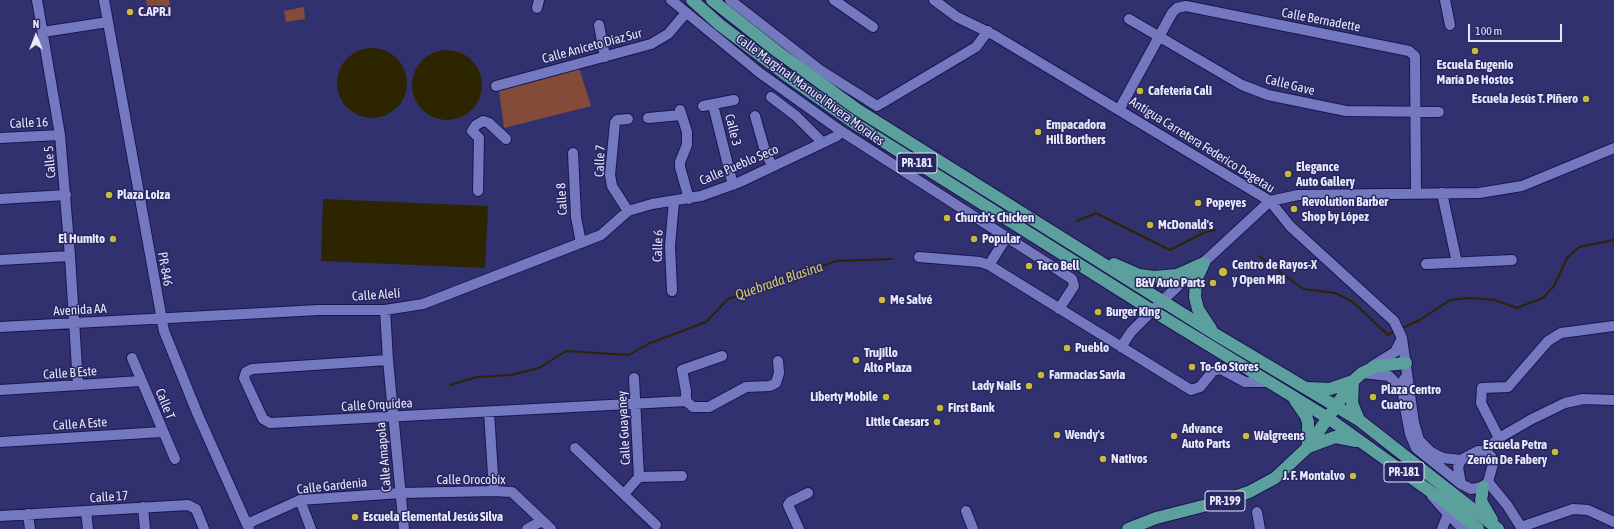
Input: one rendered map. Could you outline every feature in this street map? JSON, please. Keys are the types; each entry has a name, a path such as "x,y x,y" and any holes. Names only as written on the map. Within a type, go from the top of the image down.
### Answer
{"main road":[{"name":"PR-181","path":"692,0 726,30 857,125 1152,311 1328,418 1423,486 1478,529"},
{"name":"PR-181","path":"712,0 778,52 858,110 1215,334 1359,420 1497,528"},
{"path":"1087,254 1139,275 1154,277 1177,275 1204,263"},
{"path":"1204,263 1196,280 1195,297 1198,309 1215,334"},
{"name":"PR-199","path":"1128,529 1156,518 1223,501 1249,492 1275,478 1308,447 1353,381 1362,373 1378,366 1406,363"},
{"path":"1301,386 1326,390 1353,381 1352,402 1359,420"},
{"path":"1291,395 1302,409 1308,422 1308,447 1335,437 1363,443"},
{"path":"1486,484 1481,501 1497,528"}],"street":[{"name":"Calle 5","path":"37,0 60,135 66,195 78,385"},
{"name":"PR-846","path":"104,0 161,318 198,415 248,526"},
{"name":"Calle Marginal Manuel Rivera Morales","path":"670,0 685,14 760,73 841,131 1072,279 1074,286 1059,309"},
{"path":"730,0 820,70 877,106 976,47 988,31"},
{"path":"834,0 873,27"},
{"name":"Antigua Carretera Federico Degetau","path":"934,0 957,17 988,31 1270,201 1290,226 1383,309 1400,332"},
{"path":"1445,0 1450,25"},
{"name":"Calle Bernadette","path":"1119,110 1172,13 1177,8 1186,6 1409,51 1415,56 1416,193"},
{"name":"Calle Aniceto Díaz Sur","path":"496,86 651,44 668,34 685,14"},
{"name":"Calle Gave","path":"1129,19 1242,85 1268,95 1346,111 1439,112"},
{"path":"43,32 108,22"},
{"path":"599,25 606,57"},
{"path":"771,97 796,116 822,142"},
{"path":"703,106 734,100"},
{"name":"Calle 3","path":"713,105 733,185"},
{"path":"648,118 681,112 686,132 686,145 680,162 680,167 688,199"},
{"path":"755,116 765,151 772,166"},
{"name":"Calle 7","path":"628,119 617,120 615,123 610,175 612,186 628,211"},
{"path":"478,191 479,138 472,131 476,125 483,121 489,123 506,139"},
{"name":"Calle Pueblo Seco","path":"581,243 600,235 628,211 652,204 688,199 733,185 837,136 841,131"},
{"name":"Calle 16","path":"0,137 60,135"},
{"path":"1121,347 1132,332 1162,301 1270,201 1298,195 1479,193 1522,186 1614,148"},
{"name":"Calle 8","path":"573,153 576,217 581,243"},
{"path":"1442,193 1457,263"},
{"path":"0,199 66,195"},
{"name":"Calle 6","path":"672,291 670,246 674,201"},
{"path":"989,265 1006,238"},
{"name":"Calle Alelí","path":"161,318 319,310 385,310 423,304 581,243"},
{"path":"0,260 70,256"},
{"path":"918,257 980,262 989,265 1191,390 1200,387 1213,371 1221,369 1245,382 1271,382"},
{"path":"1426,264 1512,260"},
{"name":"Calle Amapola","path":"385,310 388,360 404,529"},
{"name":"Avenida AA","path":"0,327 161,318"},
{"path":"1499,438 1481,403 1482,388 1508,387 1548,341 1561,333 1614,326"},
{"path":"1400,332 1406,363 1414,423 1419,440 1431,452 1443,458 1461,460 1478,451 1484,451 1491,456 1493,464 1486,484"},
{"path":"1362,373 1395,352 1400,332"},
{"path":"722,356 682,370 686,391 686,401 693,407 709,407 746,387 770,386 776,383 779,373 778,361"},
{"name":"Calle T","path":"132,358 175,460"},
{"name":"Calle Orquídea","path":"388,360 252,369 246,372 244,378 263,419 270,423 686,401"},
{"path":"1406,363 1403,394 1410,434 1416,448 1461,484 1471,489 1486,484"},
{"path":"1362,373 1389,376 1398,385 1403,394"},
{"name":"Calle Guayaney","path":"624,494 639,477 634,378"},
{"name":"Calle B Este","path":"0,390 142,381"},
{"path":"1484,451 1499,438 1532,419 1565,403 1583,399 1613,400"},
{"path":"489,412 494,491"},
{"name":"Calle A Este","path":"0,442 162,432"},
{"path":"575,448 656,525"},
{"path":"1461,460 1458,467 1461,484"},
{"path":"639,477 682,476"},
{"path":"1486,484 1507,505 1521,527 1573,509 1588,510 1614,522"},
{"path":"1423,486 1463,529"},
{"name":"Calle Orocobix","path":"401,494 494,491 512,492 551,529"},
{"path":"799,529 788,505 790,502 808,493"},
{"name":"Calle Gardenia","path":"248,526 300,500 401,494"},
{"path":"300,500 311,529"},
{"name":"Calle 17","path":"0,516 188,505 196,509 204,529"},
{"path":"142,507 145,529"},
{"path":"86,511 88,529"},
{"path":"966,511 973,529"},
{"path":"1257,512 1260,529"},
{"path":"28,514 30,529"},
{"path":"1442,529 1448,514"},
{"path":"527,529 542,521"}],"shaded area":[{"path":"146,0 169,0 171,9 148,13"},
{"path":"304,7 305,19 286,22 284,11"},
{"path":"372,48 385,51 397,58 404,70 407,83 404,96 397,108 385,115 372,118 359,115 347,108 340,96 337,83 340,70 347,58 359,51"},
{"path":"447,50 460,53 472,60 479,72 482,85 479,98 472,110 460,117 447,120 434,117 422,110 415,98 412,85 415,72 422,60 434,53"},
{"path":"579,68 591,106 504,128 499,90"},
{"path":"323,199 488,206 485,268 321,261"}],"waterway":[{"name":"Quebrada Blasina","path":"1077,221 1096,213 1170,250 1203,233 1215,230"},
{"name":"Quebrada Blasina","path":"1400,329 1420,320 1450,300 1469,298 1495,300 1517,308 1543,298 1554,286 1567,258 1579,247 1614,240"},
{"name":"Quebrada Blasina","path":"1259,256 1303,289 1335,293 1353,302 1388,335 1394,331"},
{"name":"Quebrada Blasina","path":"450,385 477,377 511,375 539,368 566,351 629,355 648,344 706,322 728,299 836,261 892,259"}],"place":[{"name":"C.APR.I","path":"130,12"},
{"name":"Escuela Eugenio María De Hostos","path":"1475,51"},
{"name":"Cafetería Cali","path":"1140,91"},
{"name":"Escuela Jesús T. Piñero","path":"1586,99"},
{"name":"Empacadora Hill Borthers","path":"1038,132"},
{"name":"Elegance Auto Gallery","path":"1288,174"},
{"name":"Plaza Loiza","path":"109,195"},
{"name":"Popeyes","path":"1198,203"},
{"name":"Revolution Barber Shop by López","path":"1294,209"},
{"name":"Church's Chicken","path":"947,218"},
{"name":"McDonald's","path":"1150,225"},
{"name":"El Humito","path":"113,239"},
{"name":"Popular","path":"974,239"},
{"name":"Taco Bell","path":"1029,266"},
{"name":"Centro de Rayos-X y Open MRI","path":"1223,272"},
{"name":"B&V Auto Parts","path":"1213,283"},
{"name":"Me Salvé","path":"882,300"},
{"name":"Burger King","path":"1098,312"},
{"name":"Pueblo","path":"1067,348"},
{"name":"Trujillo Alto Plaza","path":"856,360"},
{"name":"To-Go Stores","path":"1192,367"},
{"name":"Farmacias Savia","path":"1041,375"},
{"name":"Lady Nails","path":"1029,386"},
{"name":"Liberty Mobile","path":"886,397"},
{"name":"Plaza Centro Cuatro","path":"1373,397"},
{"name":"First Bank","path":"940,408"},
{"name":"Little Caesars","path":"937,422"},
{"name":"Wendy's","path":"1057,435"},
{"name":"Advance Auto Parts","path":"1174,436"},
{"name":"Walgreens","path":"1246,436"},
{"name":"Escuela Petra Zenón De Fabery","path":"1555,452"},
{"name":"Nativos","path":"1103,459"},
{"name":"J. F. Montalvo","path":"1353,476"},
{"name":"Escuela Elemental Jesús Silva","path":"355,517"}]}
